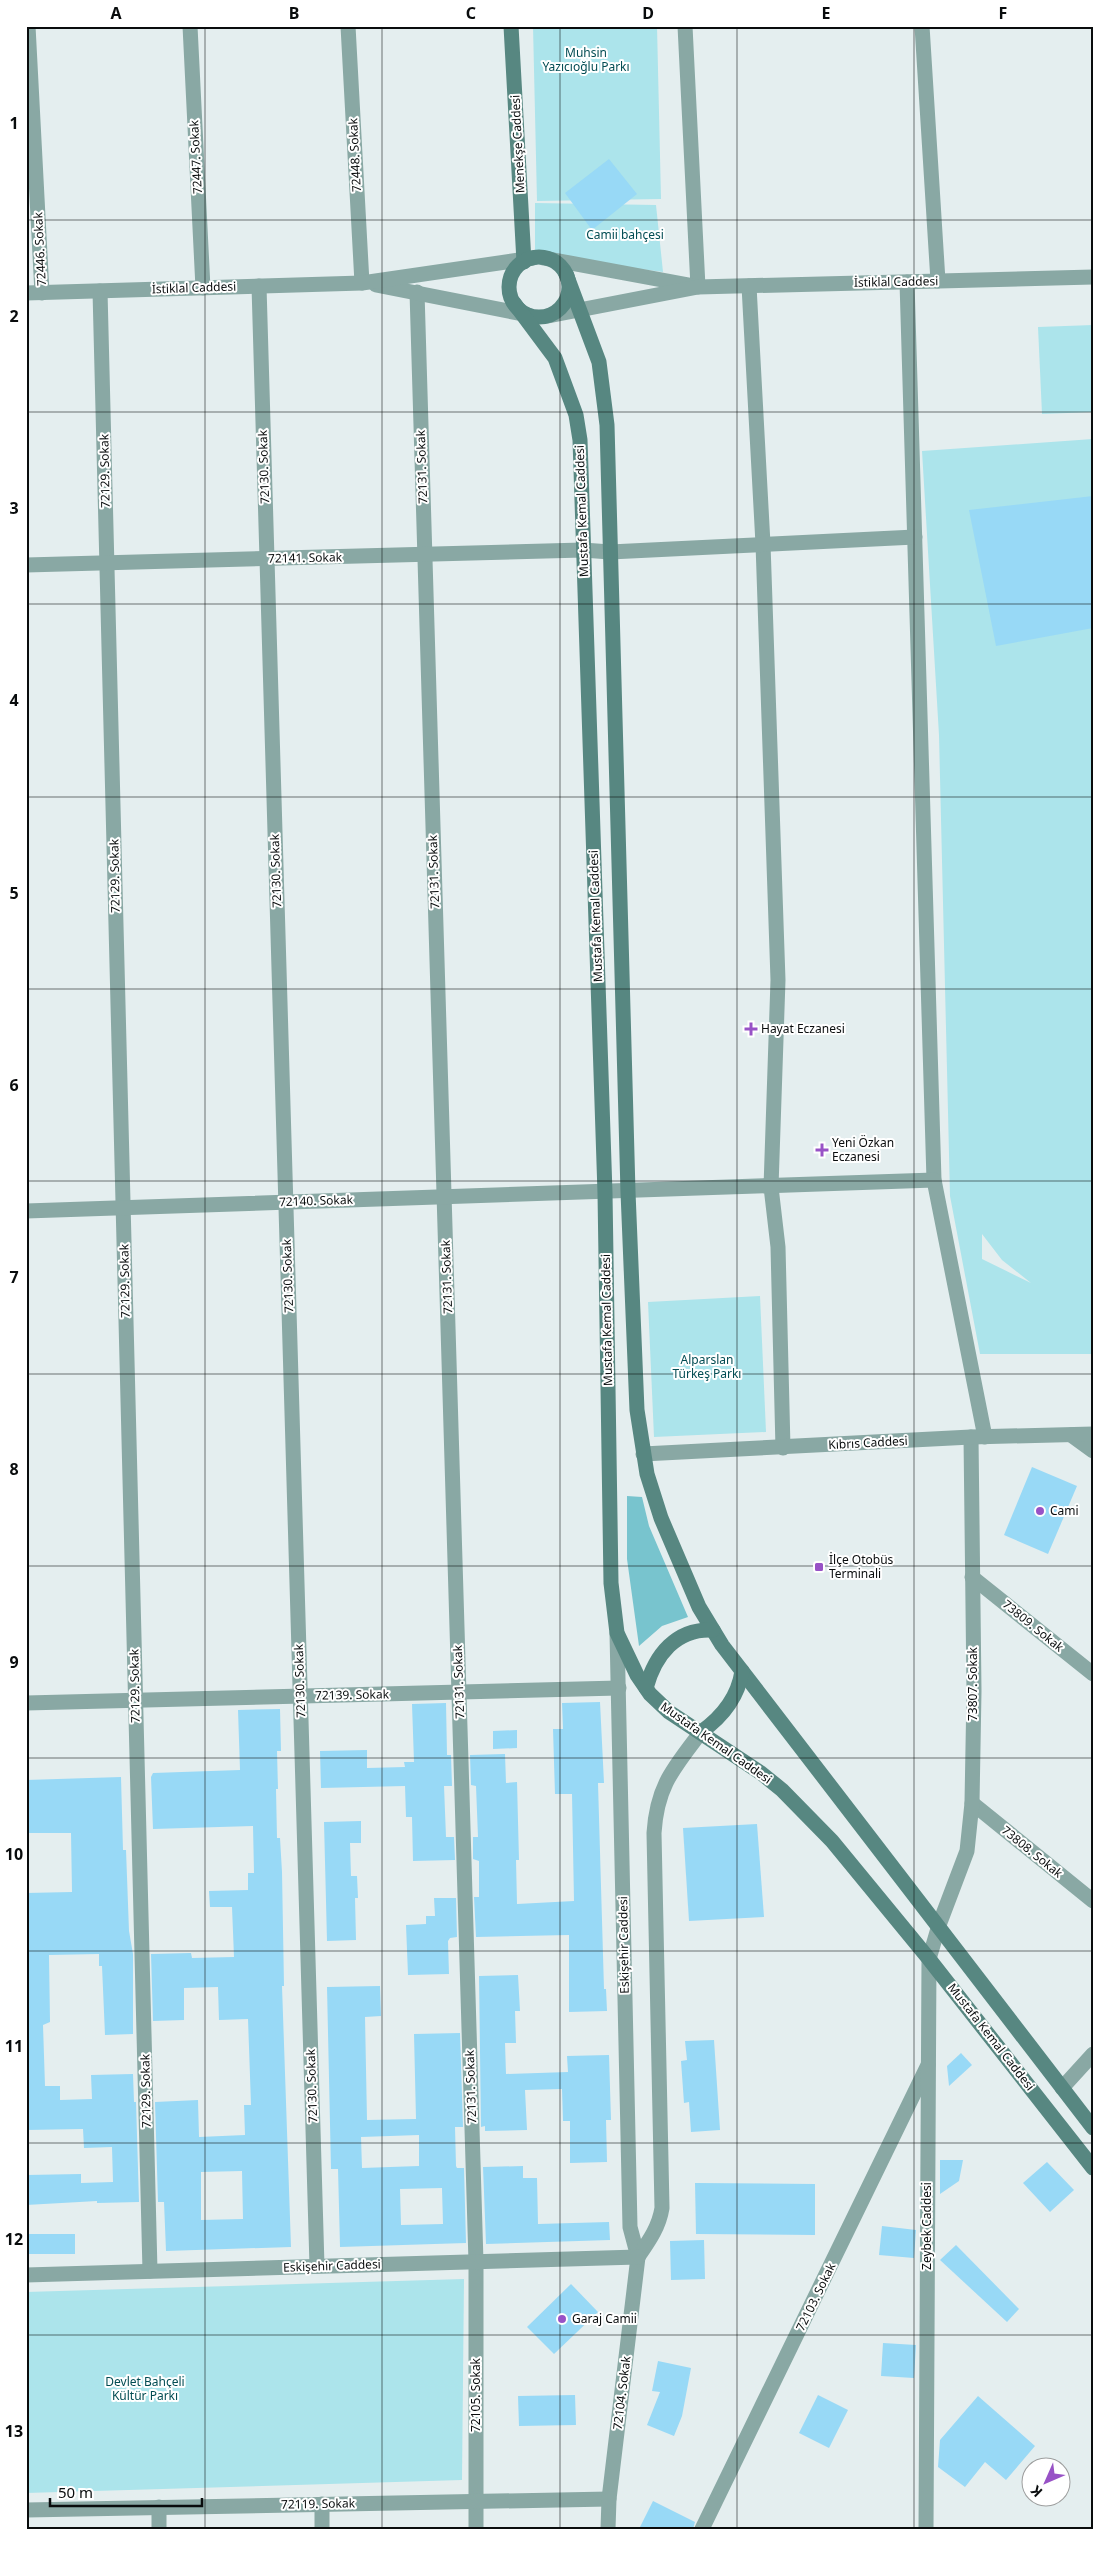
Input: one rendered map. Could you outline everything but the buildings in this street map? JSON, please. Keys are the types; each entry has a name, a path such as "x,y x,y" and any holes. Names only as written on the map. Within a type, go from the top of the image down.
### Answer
{"main road":[{"name":"Menekşe Caddesi","path":"511,26 531,259"},
{"path":"522,311 510,294 512,276 531,259 556,263 566,274 568,294 558,311 548,316"},
{"name":"Mustafa Kemal Caddesi","path":"566,274 600,362 608,425 628,1192 637,1410 643,1454 661,1518 699,1607 742,1671 1093,2128"},
{"name":"Mustafa Kemal Caddesi","path":"522,311 556,358 576,415 580,440 605,1192 611,1583 617,1633 637,1675 646,1688 669,1712 762,1773 832,1841 929,1958 1093,2168"},
{"name":"İstiklal Caddesi","path":"522,311 538,317 548,316"},
{"path":"646,1688 654,1664 671,1643 682,1635 700,1629 713,1630"},
{"path":"700,1732 729,1705 736,1693 742,1671"}],"street":[{"name":"72446. Sokak","path":"28,26 42,293"},
{"name":"72447. Sokak","path":"190,26 203,288"},
{"name":"72448. Sokak","path":"348,26 362,283"},
{"path":"684,26 698,287"},
{"path":"922,26 938,281"},
{"name":"İstiklal Caddesi","path":"26,293 362,283 531,259 698,287"},
{"name":"İstiklal Caddesi","path":"548,316 698,287 1093,277"},
{"name":"73807. Sokak","path":"907,282 934,1180 978,1437 972,1577 974,1691 972,1803 967,1851 939,1926"},
{"name":"İstiklal Caddesi","path":"362,283 522,311"},
{"name":"72130. Sokak","path":"259,286 317,2266"},
{"path":"749,286 763,544 778,980 770,1187 778,1247 783,1448"},
{"name":"72129. Sokak","path":"100,291 150,2271"},
{"name":"72131. Sokak","path":"417,292 476,2262"},
{"name":"72141. Sokak","path":"26,565 583,550 610,552 915,537"},
{"name":"72140. Sokak","path":"26,1211 628,1192 934,1180"},
{"name":"Kıbrıs Caddesi","path":"643,1454 978,1437 1093,1434"},
{"path":"1071,1435 1093,1451"},
{"name":"73809. Sokak","path":"972,1577 1093,1674"},
{"name":"Eskişehir Caddesi","path":"26,2275 638,2257 630,2228 617,1633"},
{"name":"72139. Sokak","path":"26,1703 619,1688"},
{"path":"638,2257 652,2238 660,2221 662,2208 655,1815 659,1795 668,1776 700,1732"},
{"name":"73808. Sokak","path":"972,1803 1093,1901"},
{"name":"Zeybek Caddesi","path":"926,2529 929,1958 939,1926"},
{"path":"1062,2088 1093,2054"},
{"name":"72103. Sokak","path":"702,2529 928,2065"},
{"name":"72104. Sokak","path":"608,2529 609,2499 638,2257"},
{"name":"72105. Sokak","path":"476,2262 476,2529"},
{"name":"72119. Sokak","path":"26,2510 609,2499"},
{"path":"322,2504 322,2529"},
{"path":"159,2507 159,2529"}],"green space":[{"name":"Muhsin Yazıcıoğlu Parkı","path":"533,26 657,26 661,199 537,201"},
{"name":"Camii bahçesi","path":"535,203 656,205 663,272 535,255"},
{"path":"1093,325 1093,412 1042,414 1038,327"},
{"path":"1093,439 1093,1354 980,1354 950,1196 939,735 922,451","holes":["982,1234 1002,1260 1031,1283 982,1259"]},
{"name":"Alparslan Türkeş Parkı","path":"760,1296 766,1432 654,1437 648,1302"},
{"name":"Devlet Bahçeli Kültür Parkı","path":"464,2279 462,2480 26,2493 26,2292"}],"shaded area":[{"path":"627,1496 642,1497 649,1526 688,1617 662,1626 639,1646 627,1559"}],"place":[{"name":"Hayat Eczanesi","path":"751,1029"},
{"name":"Yeni Özkan Eczanesi","path":"822,1150"},
{"name":"Cami","path":"1040,1511"},
{"name":"İlçe Otobüs Terminali","path":"819,1567"},
{"name":"Garaj Camii","path":"562,2319"}]}
